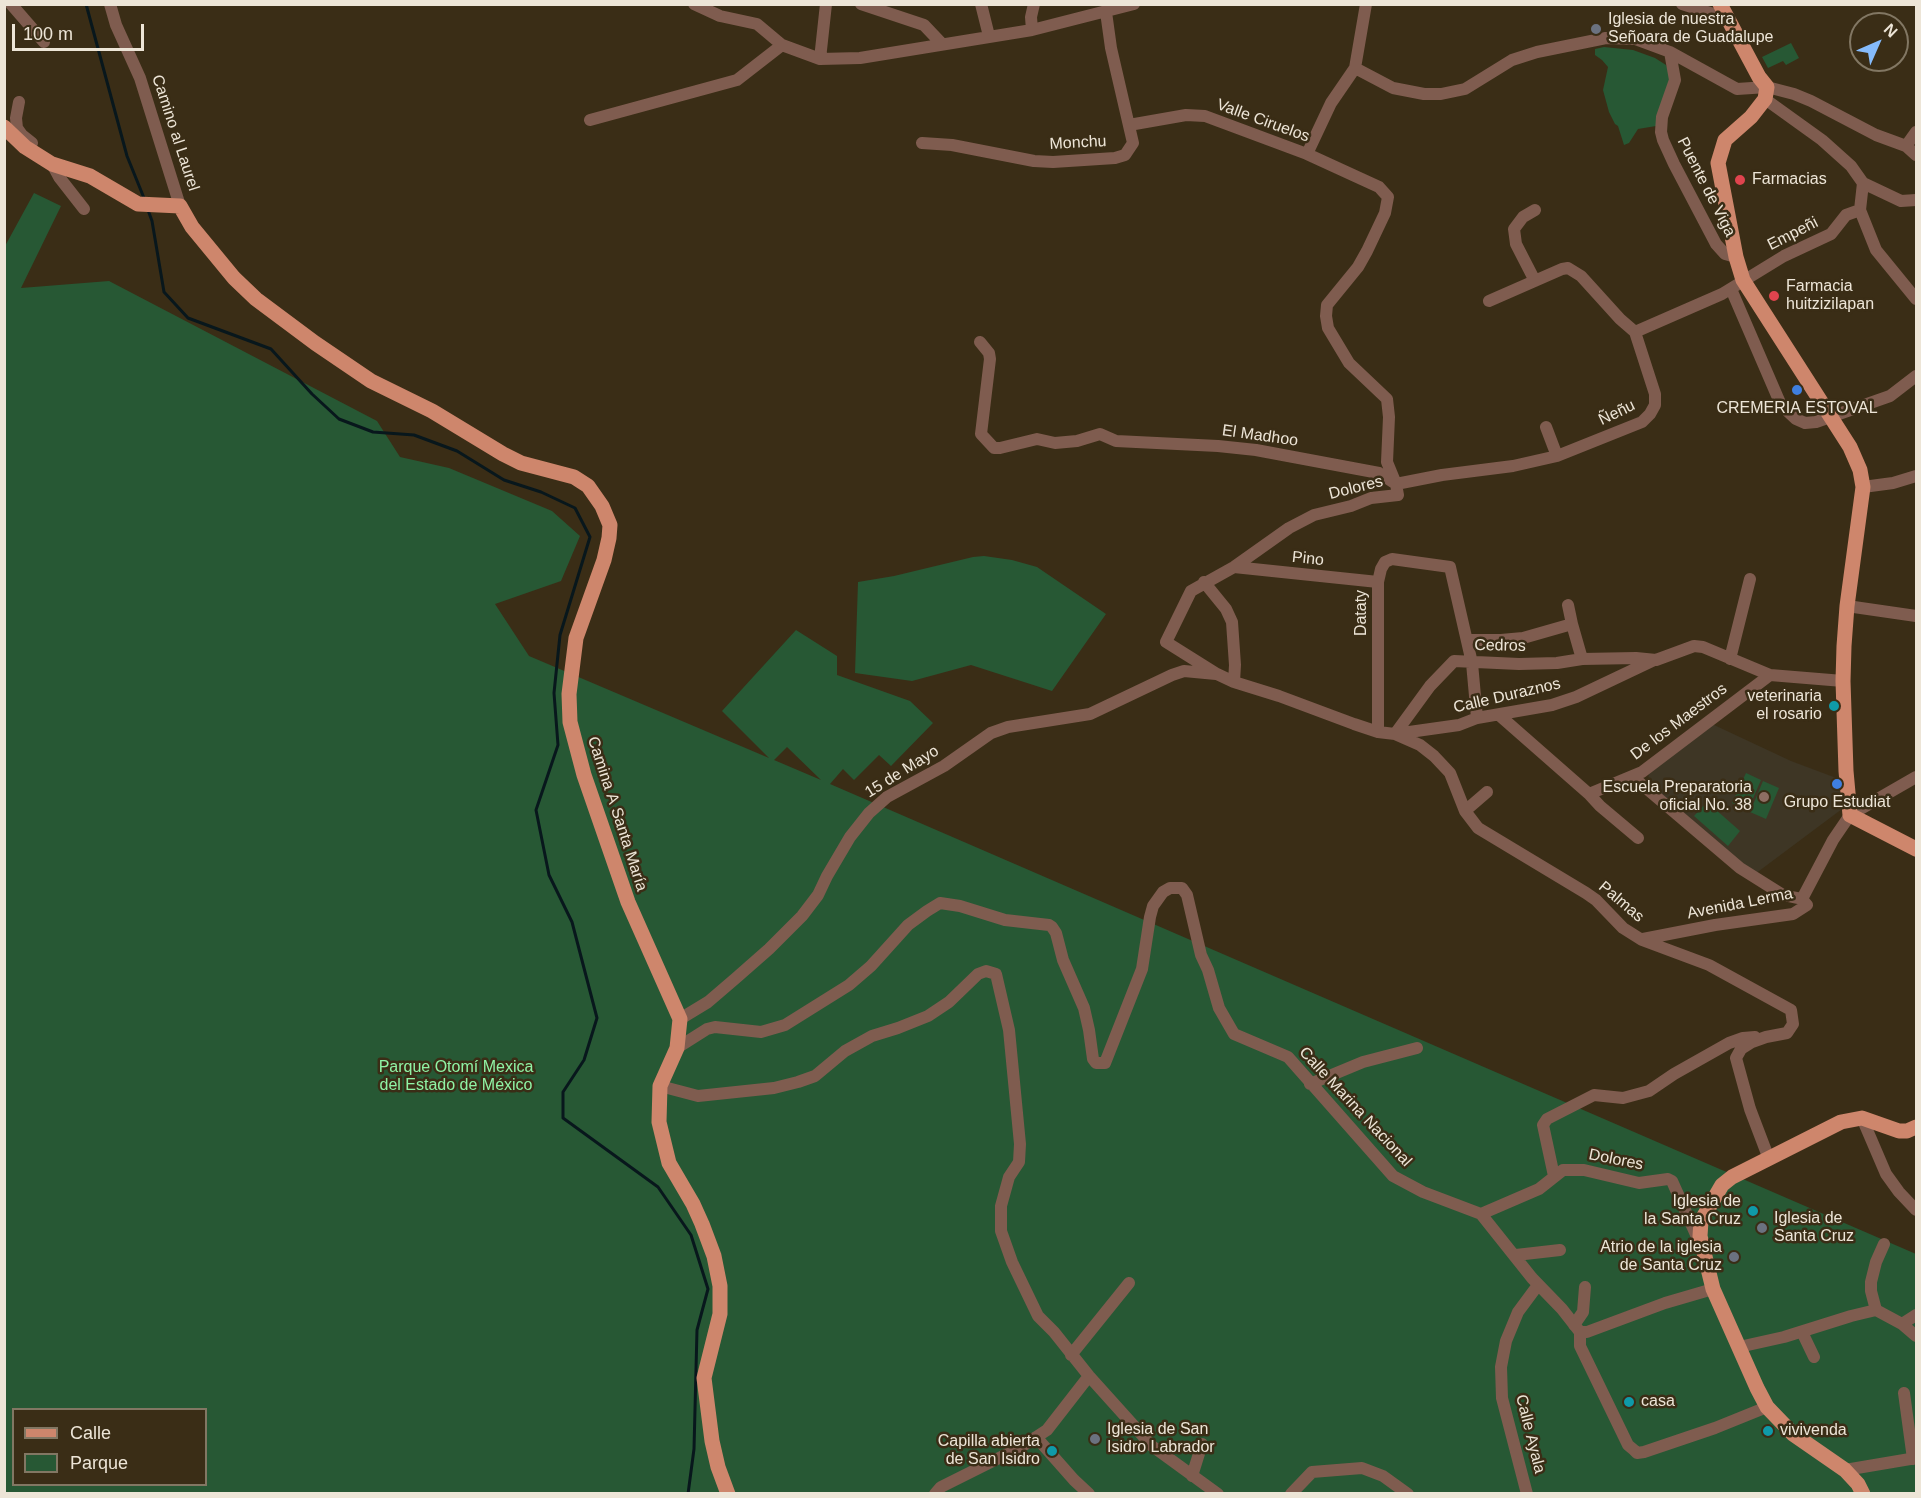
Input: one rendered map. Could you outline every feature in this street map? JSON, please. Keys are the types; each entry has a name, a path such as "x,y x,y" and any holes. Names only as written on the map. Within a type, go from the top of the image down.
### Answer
{"main road":[{"path":"1723,11 1766,93 1751,117 1725,140 1718,163 1736,257 1737,284 1830,415 1856,458 1863,487 1847,606 1843,681 1845,771 1850,815 1917,849"},
{"path":"4,127 25,147 47,161 90,177 138,204 177,206"},
{"name":"Camina A Santa María","path":"177,206 234,278 263,304 315,343 371,381 432,411 503,454 521,463 574,477 588,486 598,500 610,525 604,560 576,638 569,694 570,722 584,775 628,902 680,1019 677,1048 660,1086 659,1122 669,1163 702,1224 714,1256 720,1286 720,1314 704,1378 712,1441 728,1494"},
{"path":"1863,1494 1858,1484 1845,1470 1794,1434 1767,1407 1756,1388 1713,1289 1700,1236 1701,1221 1712,1199 1722,1185 1732,1177 1841,1122 1862,1118 1899,1131 1917,1127"}],"street":[{"path":"11,4 44,42"},
{"name":"Camino al Laurel","path":"110,4 116,25 140,78 177,206"},
{"path":"694,4 720,16 757,24 782,45 820,59 860,58 899,53 1032,30 1134,4"},
{"path":"820,59 826,4"},
{"path":"861,4 924,26 942,44"},
{"path":"981,4 989,36"},
{"path":"1032,30 1031,17 1034,4"},
{"path":"1307,154 1331,103 1355,68 1366,4"},
{"path":"1682,4 1723,11"},
{"name":"Monchu","path":"922,143 952,145 1034,161 1115,158 1125,155 1132,147 1111,48 1106,12"},
{"path":"1355,68 1393,88 1424,94 1441,94 1465,89 1512,60 1575,43 1622,38 1647,43 1670,52 1737,89 1794,94 1876,135 1906,146 1917,155"},
{"path":"590,120 737,80 782,45"},
{"name":"Puente de Viga","path":"1670,52 1675,80 1662,117 1663,140 1716,244 1725,254 1736,257"},
{"path":"1766,93 1851,166 1863,183 1900,201 1917,200"},
{"path":"19,102 17,128 39,150 84,209"},
{"name":"Valle Ciruelos","path":"1129,126 1186,115 1205,116 1307,154 1379,188"},
{"path":"1906,146 1917,132"},
{"path":"1863,183 1860,210 1876,250 1889,269 1917,299"},
{"name":"Dolores","path":"1217,675 1166,642 1191,591 1234,567 1308,517 1351,506 1371,498 1398,495 1387,462 1389,417 1387,399 1349,363 1328,328 1326,316 1328,305 1358,267 1385,213 1388,197 1379,188"},
{"path":"1535,210 1523,217 1514,229 1516,244 1535,281"},
{"name":"Empeñi","path":"1737,284 1784,256 1831,234 1846,215 1860,210"},
{"path":"1489,301 1568,268 1575,271 1635,332 1737,284 1781,405 1789,414 1805,423 1816,422 1830,415 1890,396 1917,376"},
{"name":"Ñeñu","path":"1396,484 1442,474 1513,466 1557,456 1642,422 1655,405 1655,394 1635,332"},
{"name":"El Madhoo","path":"980,342 989,353 990,359 981,434 989,444 1000,448 1037,439 1060,443 1080,441 1096,434 1116,441 1256,450 1379,473 1396,484"},
{"path":"1546,427 1557,456"},
{"path":"1863,487 1893,483 1917,476"},
{"name":"Dataty","path":"1378,732 1378,582 1385,562 1392,559 1450,567 1468,640"},
{"name":"Pino","path":"1234,567 1378,582"},
{"path":"1730,659 1750,579"},
{"path":"1204,582 1227,609 1232,622 1234,682"},
{"path":"1568,605 1582,659"},
{"path":"1847,606 1917,616"},
{"path":"1477,718 1468,640 1523,638 1572,624"},
{"name":"Cedros","path":"1395,734 1426,691 1454,661 1557,663 1582,659 1656,660 1694,646 1703,647 1770,675 1843,681"},
{"name":"Calle Duraznos","path":"1395,734 1459,725 1477,718 1552,705 1576,697 1656,660"},
{"name":"15 de Mayo","path":"680,1019 708,1002 769,950 802,916 818,895 850,837 869,813 887,797 944,766 991,733 1008,727 1089,714 1184,671 1217,675"},
{"path":"1217,675 1378,732 1395,734"},
{"name":"De los Maestros","path":"1770,675 1633,777 1740,868 1783,895 1802,898"},
{"path":"1499,716 1638,838"},
{"name":"Palmas","path":"1395,734 1420,745 1446,767 1454,780 1465,810 1478,828 1587,893 1623,928 1642,939 1709,965 1791,1010 1793,1018 1787,1033 1743,1038 1729,1043 1674,1074 1649,1091 1623,1098 1594,1095 1551,1116 1543,1125 1554,1176"},
{"path":"1589,794 1633,777"},
{"name":"Avenida Lerma","path":"1642,939 1715,925 1793,914 1807,905 1802,898 1833,840 1850,815 1917,777"},
{"path":"1465,810 1487,792"},
{"name":"Calle Marina Nacional","path":"677,1048 707,1029 761,1032 785,1025 849,985 871,966 908,925 940,903 960,906 1005,920 1040,923 1052,927 1056,933 1063,960 1084,1008 1093,1059 1096,1063 1105,1063 1142,969 1150,917 1154,906 1163,892 1170,888 1182,888 1190,904 1202,955 1219,1008 1229,1028 1234,1034 1288,1057 1393,1176 1423,1192 1481,1214 1538,1285 1577,1328 1580,1346 1604,1397 1628,1445 1637,1453 1715,1428 1767,1407"},
{"path":"660,1086 698,1096 720,1095 774,1088 815,1076 845,1051 880,1032 898,1028 928,1016 949,1002 978,974 986,971 993,972 998,977 1009,1030 1020,1144 1019,1162 1010,1177 1001,1206 1001,1232 1012,1262 1038,1316 1054,1332 1089,1376 1152,1446 1218,1494"},
{"name":"Palmas","path":"1766,1037 1744,1046 1737,1056 1737,1064 1757,1132 1769,1159"},
{"path":"1310,1084 1363,1062 1417,1048"},
{"path":"1862,1118 1886,1174 1899,1192 1917,1210"},
{"name":"Dolores","path":"1481,1214 1539,1189 1563,1170 1575,1169 1639,1183 1672,1181 1686,1215 1693,1225 1704,1256"},
{"path":"1876,1310 1871,1282 1884,1244"},
{"path":"1516,1256 1560,1250"},
{"path":"1071,1354 1129,1283"},
{"name":"Calle Ayala","path":"1527,1494 1502,1398 1501,1367 1506,1341 1518,1312 1538,1285"},
{"path":"1585,1287 1583,1312 1577,1328 1587,1332 1665,1303 1713,1289"},
{"path":"1738,1347 1802,1332 1876,1310 1902,1324 1917,1336"},
{"path":"1902,1324 1917,1315"},
{"path":"1802,1332 1814,1357"},
{"path":"935,1494 941,1487 1021,1447 1047,1430 1089,1376"},
{"path":"1845,1470 1915,1458 1904,1393"},
{"path":"1036,1437 1089,1494"},
{"path":"1192,1476 1202,1444"},
{"path":"1291,1494 1312,1472 1362,1468 1383,1476 1408,1494"}],"shaded area":[{"path":"1712,724 1791,761 1839,779 1842,809 1755,874 1648,783 1649,772"}],"green space":[{"path":"1791,43 1799,58 1786,65 1783,61 1768,68 1762,57"},
{"path":"1604,47 1633,50 1655,58 1666,65 1673,82 1656,126 1638,129 1629,143 1624,145 1618,126 1609,112 1603,90 1608,67 1595,55 1595,49"},
{"name":"Parque Otomí Mexica del Estado de México","path":"34,193 61,206 21,288 109,281 377,421 400,457 449,468 552,511 580,536 561,581 495,604 529,656 769,758 722,711 796,630 837,656 837,675 910,701 933,723 891,766 879,755 854,780 843,769 830,784 1916,1254 1916,1493 5,1494 4,248","holes":["787,747 821,780 774,760"]},
{"path":"984,556 1037,567 1106,614 1052,691 971,665 912,681 855,673 858,582"},
{"path":"1746,773 1761,780 1748,810 1732,803"},
{"path":"1763,781 1779,788 1766,819 1750,812"},
{"path":"1707,802 1740,831 1728,846 1694,816"}],"waterway":[{"path":"86,4 127,156 144,198"},
{"path":"148,210 152,221 164,292 188,318 271,349 312,394 339,419 373,432 414,435 457,451 504,480 541,492 575,508 590,537 560,635 554,693 558,745 536,810 549,875 572,922 597,1018 584,1060 563,1092 563,1118 658,1187 691,1235 708,1289 697,1330 694,1449 688,1494"}],"place":[{"name":"Iglesia de nuestra Señoara de Guadalupe","path":"1596,29"},
{"name":"Farmacias","path":"1740,180"},
{"name":"Farmacia huitzizilapan","path":"1774,296"},
{"name":"CREMERIA ESTOVAL","path":"1797,390"},
{"name":"veterinaria el rosario","path":"1834,706"},
{"name":"Grupo Estudiat","path":"1837,784"},
{"name":"Escuela Preparatoria oficial No. 38","path":"1764,797"},
{"name":"Iglesia de la Santa Cruz","path":"1753,1211"},
{"name":"Iglesia de Santa Cruz","path":"1762,1228"},
{"name":"Atrio de la iglesia de Santa Cruz","path":"1734,1257"},
{"name":"casa","path":"1629,1402"},
{"name":"vivivenda","path":"1768,1431"},
{"name":"Iglesia de San Isidro Labrador","path":"1095,1439"},
{"name":"Capilla abierta de San Isidro","path":"1052,1451"}]}
